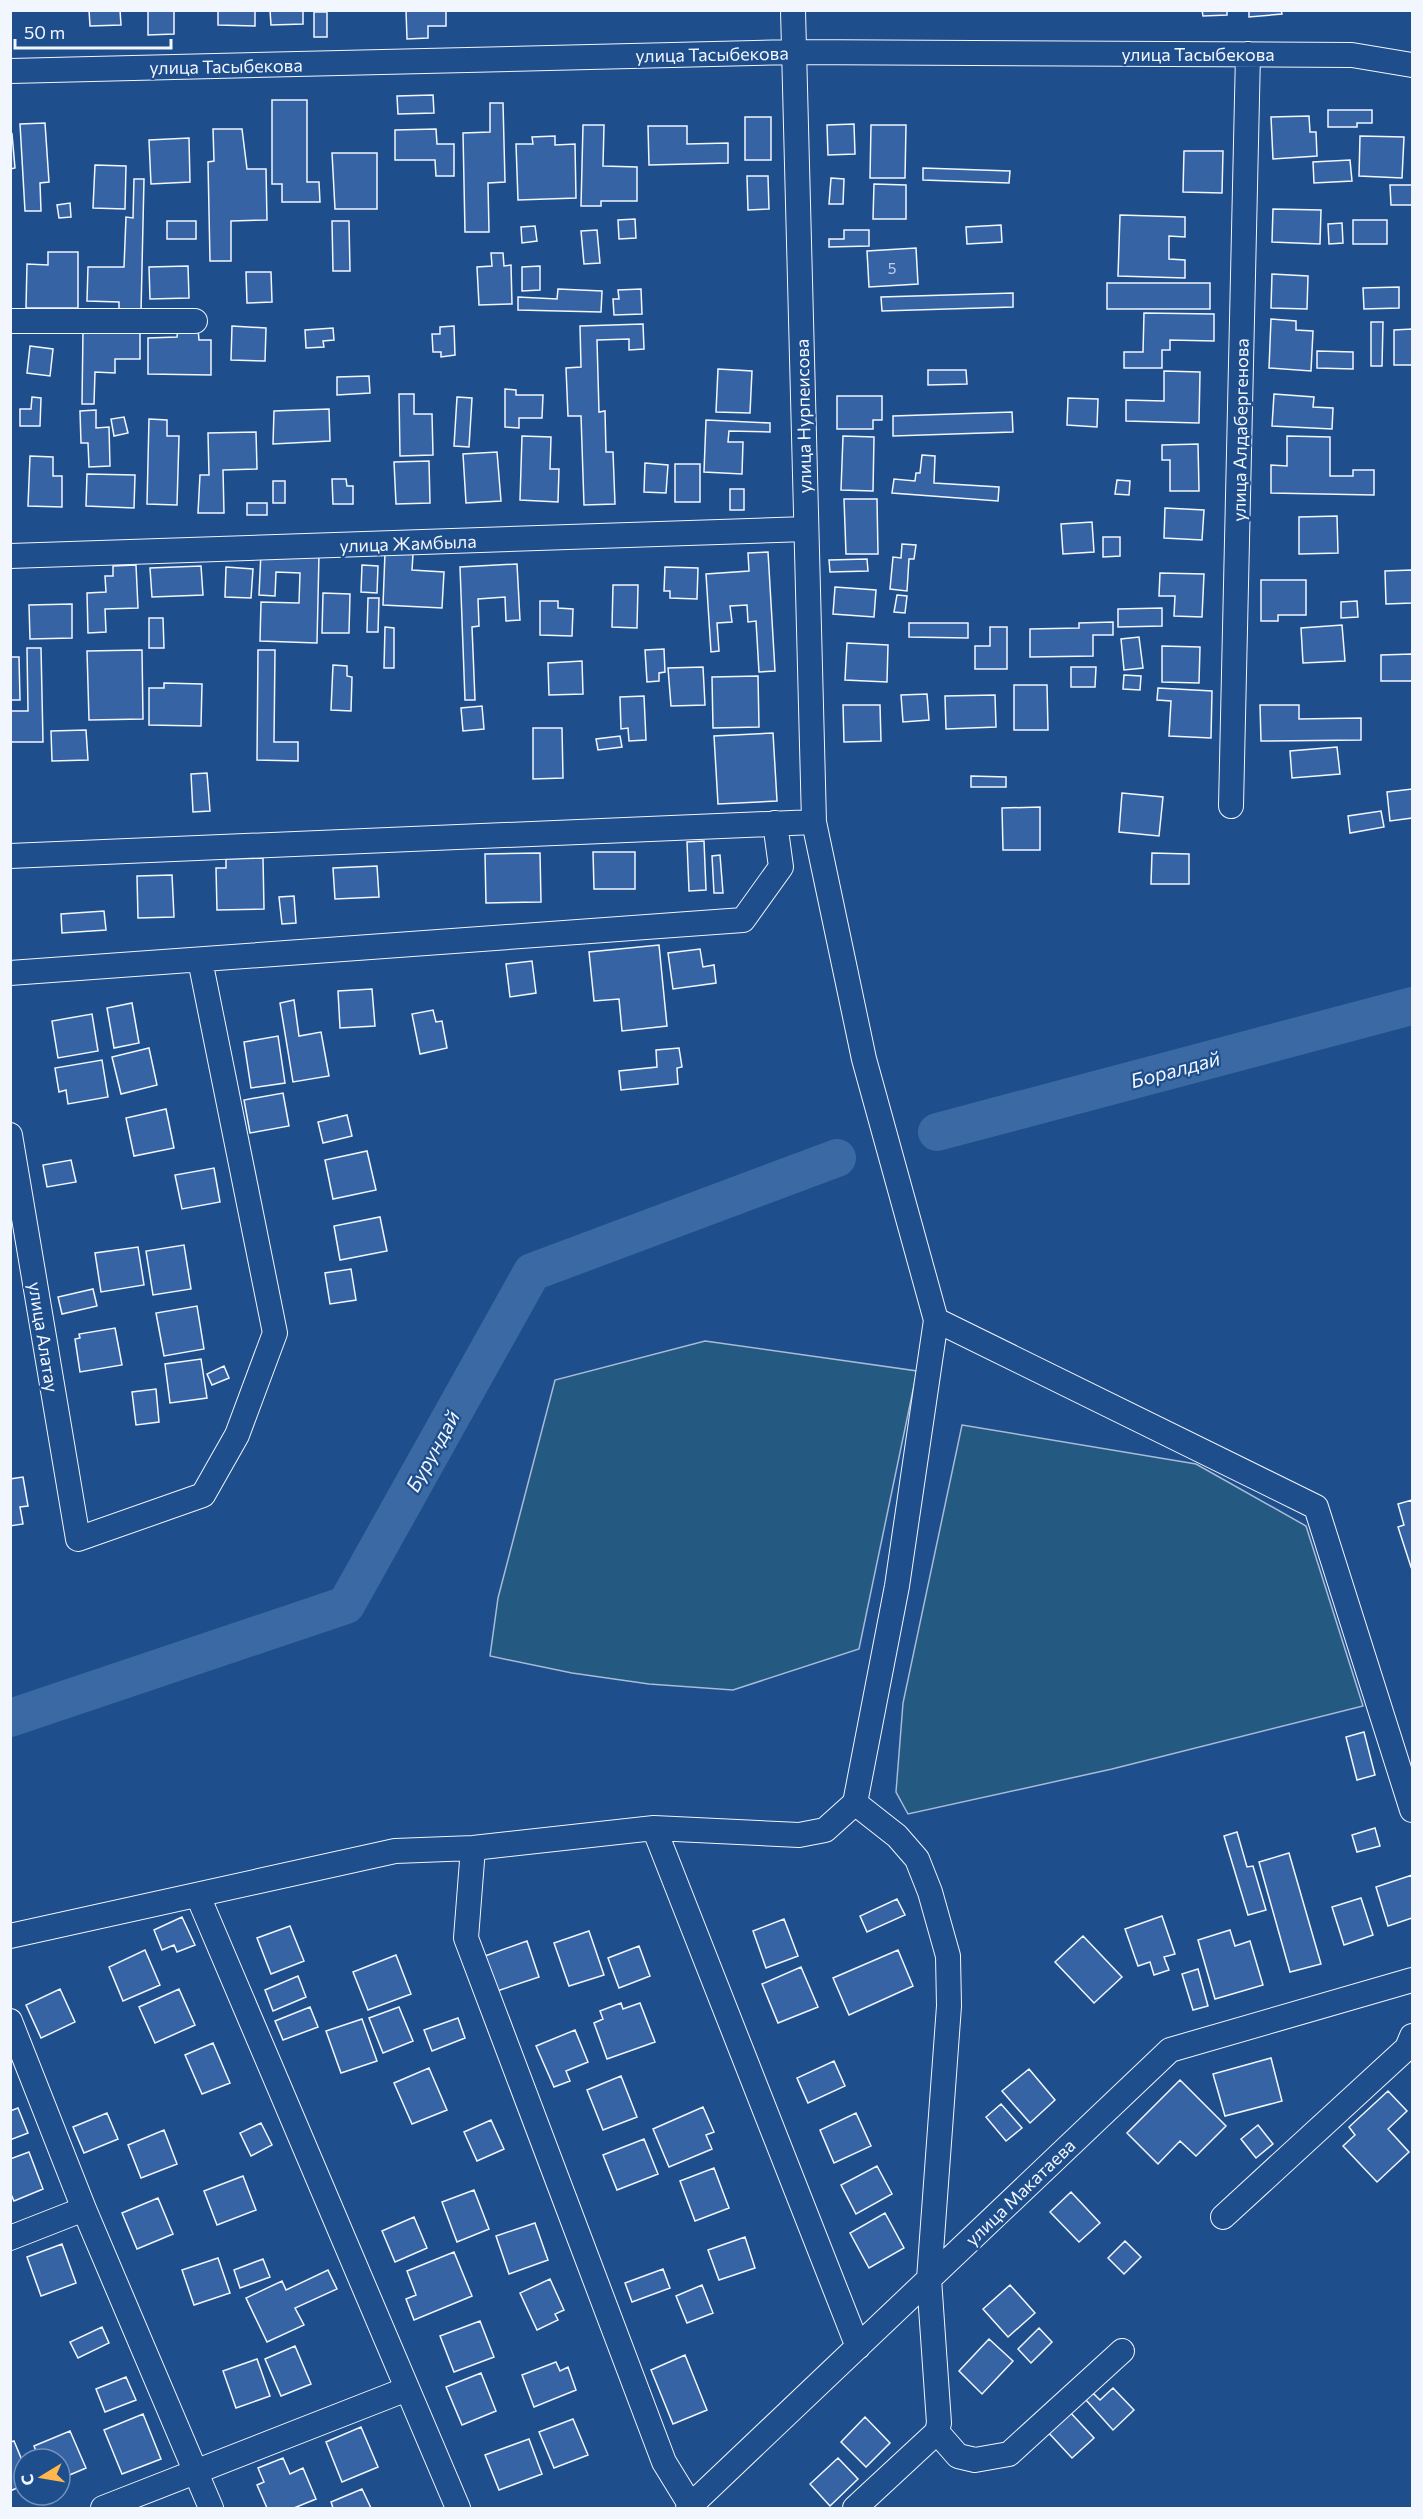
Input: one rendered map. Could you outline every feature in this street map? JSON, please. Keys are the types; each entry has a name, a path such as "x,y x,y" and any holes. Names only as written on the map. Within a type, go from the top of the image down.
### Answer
{"street":[{"name":"улица Нурпеисова","path":"793,10 814,822 864,1059 936,1320"},
{"name":"улица Тасыбекова","path":"10,71 794,52 1352,55 1413,66"},
{"name":"улица Алдабергенова","path":"1231,806 1248,54"},
{"path":"10,321 195,321"},
{"name":"улица Жамбыла","path":"10,556 806,529"},
{"path":"10,856 814,822"},
{"path":"10,973 743,920 781,867 775,823"},
{"name":"улица Алатау","path":"10,1135 78,1539 203,1495 237,1435 275,1333 200,960"},
{"path":"10,1936 395,1851 473,1848 654,1828 799,1835 825,1830 855,1803 897,1586 936,1320 1316,1507 1413,1810"},
{"path":"855,1803 897,1836 917,1859 930,1892 948,1956 949,2006 929,2279 939,2423 937,2432 855,2508"},
{"path":"654,1828 858,2347"},
{"path":"473,1848 466,1938 664,2462 690,2507"},
{"path":"198,1896 458,2508"},
{"name":"улица Макатаева","path":"690,2507 1170,2050 1413,1980"},
{"path":"10,2021 84,2209 210,2508"},
{"path":"1223,2217 1407,2048 1413,2036"},
{"path":"10,2238 84,2209"},
{"path":"937,2432 958,2456 975,2460 1009,2454 1122,2352"},
{"path":"103,2508 407,2389"}],"shaded area":[{"path":"705,1341 917,1371 859,1649 733,1690 649,1684 572,1673 490,1656 498,1598 555,1380"},
{"path":"962,1425 1196,1464 1306,1526 1363,1706 1112,1769 908,1814 896,1792 903,1703"}],"building":[{"path":"89,10 120,10 121,25 90,26"},
{"path":"148,10 174,10 174,34 148,35"},
{"path":"218,10 255,10 255,26 218,25"},
{"path":"270,10 303,10 303,24 271,25"},
{"path":"406,10 446,10 446,26 428,26 428,38 407,39"},
{"path":"1202,10 1227,10 1227,15 1203,16"},
{"path":"1249,10 1281,10 1282,14 1249,17"},
{"path":"314,12 327,12 327,37 314,37"},
{"path":"433,95 434,113 398,114 397,96"},
{"path":"272,100 307,100 307,182 319,182 320,202 282,202 282,184 272,184"},
{"path":"490,103 503,103 505,182 488,183 489,232 465,232 463,133 490,132"},
{"path":"1328,110 1372,110 1372,123 1357,123 1357,127 1328,127"},
{"path":"1309,116 1310,132 1316,132 1317,156 1273,159 1271,117"},
{"path":"745,117 771,117 771,160 745,160"},
{"path":"45,123 49,182 40,183 41,211 25,211 20,124"},
{"path":"854,124 855,154 828,155 827,125"},
{"path":"583,125 604,125 603,166 637,167 637,201 601,201 601,206 581,206"},
{"path":"871,125 906,125 905,178 870,178"},
{"path":"648,126 687,126 687,144 728,143 728,163 649,165"},
{"path":"213,129 242,129 247,169 266,169 267,220 231,221 231,261 210,261 208,162 214,161"},
{"path":"436,129 437,144 454,144 454,176 436,176 435,160 395,160 395,130"},
{"path":"12,134 15,168 10,169 10,135"},
{"path":"555,136 555,145 575,144 576,198 518,200 516,144 533,144 532,137"},
{"path":"1360,136 1404,137 1402,178 1359,176"},
{"path":"189,138 190,182 151,184 149,140"},
{"path":"1184,151 1223,151 1222,193 1183,192"},
{"path":"332,153 377,153 377,209 335,209"},
{"path":"1350,160 1352,181 1314,183 1313,162"},
{"path":"95,165 126,166 125,209 93,208"},
{"path":"923,168 1010,171 1009,183 923,180"},
{"path":"747,176 768,176 769,209 748,210"},
{"path":"831,178 844,179 843,204 829,204"},
{"path":"134,179 144,179 141,312 119,311 119,302 87,301 88,267 124,267 126,217 133,218"},
{"path":"874,184 906,185 906,219 873,219"},
{"path":"1390,185 1412,185 1412,205 1391,205"},
{"path":"70,203 71,217 59,218 57,205"},
{"path":"1273,209 1321,210 1320,244 1272,242"},
{"path":"1120,215 1185,217 1185,237 1169,236 1169,259 1185,260 1185,278 1118,276"},
{"path":"635,219 636,238 619,239 618,220"},
{"path":"1353,220 1387,220 1387,244 1353,244"},
{"path":"167,221 196,221 196,239 167,239"},
{"path":"332,221 349,221 350,271 333,271"},
{"path":"1342,223 1343,243 1329,244 1328,224"},
{"path":"1001,225 1002,242 967,244 966,227"},
{"path":"535,226 537,241 522,243 521,227"},
{"path":"597,230 600,263 584,264 581,231"},
{"path":"844,230 869,230 869,246 829,247 829,239 844,239"},
{"path":"916,248 918,284 869,287 867,251"},
{"path":"48,252 78,252 78,308 26,308 27,264 48,265"},
{"path":"491,253 503,253 504,266 511,265 512,304 479,305 477,267 492,266"},
{"path":"188,266 189,298 150,299 149,267"},
{"path":"540,266 540,290 522,291 522,267"},
{"path":"246,272 271,272 272,302 247,303"},
{"path":"1272,274 1308,276 1307,309 1271,308"},
{"path":"1107,283 1210,283 1210,309 1107,309"},
{"path":"1399,287 1399,308 1364,309 1363,288"},
{"path":"558,289 602,291 601,312 518,310 518,297 557,299"},
{"path":"641,289 642,314 614,315 613,299 619,299 618,290"},
{"path":"1013,293 1013,307 882,311 881,297"},
{"path":"1144,313 1214,314 1214,341 1170,340 1170,350 1162,350 1162,368 1124,368 1124,352 1143,352"},
{"path":"1271,319 1296,321 1296,330 1313,331 1311,371 1269,368"},
{"path":"1371,322 1383,322 1382,366 1371,366"},
{"path":"643,324 644,349 629,350 629,339 597,340 599,412 605,411 606,452 613,452 615,504 584,505 581,416 568,416 566,368 581,367 580,326"},
{"path":"232,326 266,328 265,361 231,360"},
{"path":"454,326 455,355 441,357 441,352 433,352 432,334 440,334 440,327"},
{"path":"178,328 198,328 199,340 211,340 211,375 148,374 148,338 177,337"},
{"path":"333,328 334,340 323,341 324,347 306,348 305,330"},
{"path":"1412,329 1412,365 1394,365 1394,330"},
{"path":"83,330 140,331 140,359 115,359 115,373 95,372 94,404 82,404"},
{"path":"30,346 53,349 50,376 27,373"},
{"path":"1317,351 1353,352 1353,369 1317,368"},
{"path":"718,369 752,371 750,413 716,412"},
{"path":"928,370 966,370 967,384 928,385"},
{"path":"1164,371 1200,372 1199,423 1126,421 1126,400 1164,401"},
{"path":"369,376 370,393 337,395 337,377"},
{"path":"505,389 516,390 516,395 543,395 542,418 519,418 519,428 505,427"},
{"path":"399,394 414,394 414,414 432,414 433,455 400,456"},
{"path":"1274,394 1314,397 1313,407 1333,408 1332,429 1272,426"},
{"path":"837,396 882,396 882,420 873,420 873,429 837,429"},
{"path":"32,397 41,398 40,426 20,426 20,409 31,409"},
{"path":"457,397 472,398 469,447 454,446"},
{"path":"1068,398 1098,399 1097,427 1067,425"},
{"path":"329,409 330,441 273,444 274,411"},
{"path":"96,410 96,428 109,427 110,466 89,467 88,443 81,443 80,411"},
{"path":"1012,412 1013,432 893,436 893,416"},
{"path":"124,417 128,433 114,436 111,419"},
{"path":"149,419 167,420 167,436 179,436 177,505 147,504"},
{"path":"706,420 770,423 770,432 729,431 728,442 743,442 742,474 704,472"},
{"path":"256,432 257,469 223,470 224,513 198,513 200,475 209,475 208,433"},
{"path":"522,436 551,437 550,469 559,469 558,502 520,500"},
{"path":"843,436 874,437 873,491 841,490"},
{"path":"1287,436 1330,437 1330,476 1353,476 1353,470 1374,470 1374,495 1271,493 1271,465 1287,466"},
{"path":"1198,444 1199,491 1170,491 1170,460 1162,460 1162,445"},
{"path":"497,452 501,501 466,503 463,454"},
{"path":"922,455 935,456 934,483 999,487 998,501 892,493 894,479 915,481 916,473 920,473"},
{"path":"30,456 53,457 53,476 62,476 62,507 28,506"},
{"path":"429,461 430,503 396,504 394,462"},
{"path":"645,463 668,465 666,493 644,492"},
{"path":"675,464 700,464 700,502 675,502"},
{"path":"87,474 135,475 134,508 86,506"},
{"path":"332,479 346,479 347,486 353,486 353,504 333,504"},
{"path":"1117,480 1130,481 1129,495 1115,494"},
{"path":"273,481 285,481 285,503 273,503"},
{"path":"730,489 744,489 744,510 730,510"},
{"path":"844,499 877,499 878,554 846,554"},
{"path":"247,503 267,503 267,515 247,515"},
{"path":"1165,508 1204,510 1202,540 1164,538"},
{"path":"1337,516 1338,553 1299,554 1299,517"},
{"path":"1092,522 1094,552 1063,554 1061,524"},
{"path":"1103,537 1120,537 1120,556 1103,557"},
{"path":"902,544 916,545 914,559 909,559 907,591 890,589 893,557 901,558"},
{"path":"261,552 319,554 317,643 260,641 261,602 299,603 300,573 276,572 275,596 259,595"},
{"path":"768,552 775,671 759,672 756,621 748,622 747,605 730,606 732,622 717,623 719,651 711,652 706,574 749,571 748,553"},
{"path":"385,553 413,554 412,570 444,572 442,608 383,605"},
{"path":"867,559 868,571 830,572 829,560"},
{"path":"517,564 520,620 506,621 505,597 478,599 479,626 472,627 475,700 465,700 460,567"},
{"path":"136,565 138,608 105,609 106,632 88,633 87,593 106,592 105,576 113,576 113,566"},
{"path":"362,565 378,566 377,593 361,592"},
{"path":"201,566 203,595 152,597 150,568"},
{"path":"226,567 253,569 251,598 225,597"},
{"path":"665,567 698,568 697,599 670,598 670,591 664,591"},
{"path":"1412,570 1412,603 1386,604 1385,571"},
{"path":"1160,573 1204,574 1202,617 1174,616 1175,596 1159,596"},
{"path":"1261,580 1306,580 1306,615 1278,615 1278,621 1261,621"},
{"path":"613,585 638,585 637,628 612,627"},
{"path":"835,587 876,590 874,617 833,614"},
{"path":"323,593 350,594 349,633 322,633"},
{"path":"897,595 907,596 905,613 894,612"},
{"path":"368,598 379,598 378,632 367,632"},
{"path":"540,601 558,601 558,608 573,609 572,636 540,635"},
{"path":"1357,601 1358,617 1341,618 1341,602"},
{"path":"72,604 72,638 30,639 29,605"},
{"path":"1162,608 1162,626 1118,627 1118,609"},
{"path":"149,618 163,618 164,648 149,648"},
{"path":"1113,622 1113,635 1093,635 1093,656 1030,657 1030,629 1079,628 1079,623"},
{"path":"909,623 968,623 968,638 909,637"},
{"path":"1342,625 1345,661 1303,663 1301,628"},
{"path":"385,627 394,628 394,668 384,668"},
{"path":"990,627 1007,627 1007,669 975,669 975,646 990,646"},
{"path":"1139,637 1143,668 1124,670 1121,639"},
{"path":"847,643 888,645 887,682 845,680"},
{"path":"1162,646 1200,647 1199,683 1162,682"},
{"path":"27,648 41,648 43,742 10,742 10,711 28,711"},
{"path":"664,649 665,672 659,673 659,681 647,682 645,650"},
{"path":"142,650 143,719 89,720 87,651"},
{"path":"258,650 275,650 274,742 298,742 298,761 257,760"},
{"path":"1412,654 1412,681 1381,681 1381,655"},
{"path":"10,657 19,657 20,700 10,700"},
{"path":"582,661 583,694 549,695 548,663"},
{"path":"333,665 347,666 347,676 352,677 351,711 331,710"},
{"path":"703,667 705,705 671,706 668,668"},
{"path":"1071,667 1096,667 1095,687 1071,687"},
{"path":"1124,675 1141,676 1140,690 1123,689"},
{"path":"758,676 759,727 713,728 712,677"},
{"path":"164,683 202,684 201,726 149,725 149,688 164,688"},
{"path":"1014,685 1047,685 1048,730 1014,730"},
{"path":"1158,688 1212,691 1211,738 1169,736 1171,701 1157,700"},
{"path":"927,694 929,720 903,722 901,695"},
{"path":"995,695 996,727 946,729 945,696"},
{"path":"644,696 646,740 629,741 628,728 621,729 620,697"},
{"path":"843,705 880,705 881,741 844,742"},
{"path":"1260,705 1299,705 1299,719 1361,718 1361,740 1261,741"},
{"path":"482,706 484,729 463,731 461,708"},
{"path":"533,728 562,728 563,778 533,779"},
{"path":"86,730 88,760 52,761 51,731"},
{"path":"773,733 777,801 718,804 714,736"},
{"path":"620,736 622,747 598,750 596,739"},
{"path":"1337,747 1340,774 1292,778 1290,751"},
{"path":"207,773 210,811 193,812 191,774"},
{"path":"971,776 1006,777 1006,787 971,787"},
{"path":"1412,789 1412,818 1390,821 1387,792"},
{"path":"1122,793 1163,797 1159,836 1119,832"},
{"path":"1040,807 1040,850 1003,850 1002,808"},
{"path":"1381,811 1384,827 1350,833 1348,816"},
{"path":"704,841 706,890 689,891 687,842"},
{"path":"593,852 635,852 635,889 594,889"},
{"path":"540,853 541,902 486,903 485,854"},
{"path":"1152,853 1189,854 1189,884 1151,884"},
{"path":"720,855 723,893 714,893 712,856"},
{"path":"263,858 264,909 217,910 216,868 226,868 226,859"},
{"path":"377,866 379,897 335,899 333,868"},
{"path":"172,875 174,917 138,918 137,876"},
{"path":"294,896 296,923 282,924 279,897"},
{"path":"104,911 106,930 62,933 61,914"},
{"path":"659,945 667,1026 622,1031 619,999 594,1001 589,952"},
{"path":"700,949 703,967 714,965 716,983 673,989 668,953"},
{"path":"532,961 536,993 510,997 506,964"},
{"path":"372,989 375,1026 340,1028 338,991"},
{"path":"294,1000 299,1036 321,1032 329,1076 293,1082 280,1003"},
{"path":"132,1003 139,1043 114,1048 107,1008"},
{"path":"433,1010 436,1022 442,1021 447,1048 420,1054 412,1014"},
{"path":"92,1014 98,1051 58,1058 52,1021"},
{"path":"278,1036 285,1083 251,1088 244,1042"},
{"path":"149,1048 157,1085 121,1094 112,1057"},
{"path":"679,1048 682,1067 677,1068 678,1084 621,1090 619,1071 657,1067 656,1050"},
{"path":"102,1060 108,1097 68,1104 66,1090 59,1092 55,1068"},
{"path":"283,1093 289,1126 250,1133 244,1100"},
{"path":"166,1109 174,1148 134,1156 126,1118"},
{"path":"347,1115 352,1136 323,1143 318,1122"},
{"path":"367,1151 376,1190 333,1199 325,1160"},
{"path":"71,1160 76,1182 47,1187 43,1165"},
{"path":"214,1168 220,1202 182,1209 175,1175"},
{"path":"380,1217 387,1251 340,1260 334,1226"},
{"path":"184,1245 191,1289 153,1295 146,1251"},
{"path":"138,1247 144,1285 101,1292 95,1253"},
{"path":"351,1269 356,1300 330,1304 325,1273"},
{"path":"93,1289 97,1306 62,1314 58,1297"},
{"path":"197,1306 204,1349 164,1356 156,1313"},
{"path":"115,1328 122,1365 80,1372 75,1339 80,1338 79,1334"},
{"path":"201,1359 207,1398 170,1403 165,1364"},
{"path":"224,1366 229,1378 212,1385 207,1374"},
{"path":"156,1389 159,1422 136,1425 132,1392"},
{"path":"23,1477 28,1506 20,1507 23,1524 10,1526 10,1479"},
{"path":"1412,1500 1411,1567 1398,1527 1404,1525 1398,1504"},
{"path":"1364,1732 1375,1775 1357,1780 1346,1737"},
{"path":"1375,1828 1380,1846 1357,1852 1352,1835"},
{"path":"1237,1832 1247,1867 1253,1866 1266,1910 1248,1915 1224,1836"},
{"path":"1289,1853 1321,1964 1290,1972 1259,1862"},
{"path":"1412,1875 1412,1918 1388,1926 1376,1887"},
{"path":"1361,1898 1373,1935 1344,1945 1332,1907"},
{"path":"897,1899 905,1915 867,1932 860,1916"},
{"path":"1162,1916 1175,1954 1164,1957 1169,1970 1154,1975 1150,1962 1138,1966 1125,1929"},
{"path":"182,1917 195,1945 177,1952 174,1945 162,1950 154,1930"},
{"path":"784,1919 798,1956 766,1968 753,1931"},
{"path":"290,1926 304,1961 271,1974 257,1938"},
{"path":"1230,1930 1235,1946 1250,1941 1263,1985 1215,1999 1198,1940"},
{"path":"589,1931 604,1975 569,1986 554,1943"},
{"path":"1083,1936 1122,1977 1094,2003 1055,1962"},
{"path":"527,1941 539,1977 497,1991 485,1956"},
{"path":"639,1946 650,1976 619,1988 608,1958"},
{"path":"145,1950 160,1985 123,2001 109,1967"},
{"path":"898,1950 913,1986 849,2015 833,1978"},
{"path":"396,1955 411,1994 368,2010 353,1972"},
{"path":"801,1967 818,2007 778,2023 762,1984"},
{"path":"1198,1969 1208,2006 1193,2010 1182,1974"},
{"path":"298,1976 306,1997 273,2011 265,1990"},
{"path":"60,1989 75,2022 41,2038 26,2005"},
{"path":"179,1989 195,2025 155,2043 139,2007"},
{"path":"621,2003 623,2009 640,2003 655,2042 607,2059 594,2023 603,2019 600,2011"},
{"path":"310,2007 318,2027 283,2040 275,2021"},
{"path":"399,2007 413,2041 383,2053 369,2018"},
{"path":"458,2018 465,2038 432,2051 424,2030"},
{"path":"362,2019 377,2061 341,2073 326,2031"},
{"path":"575,2030 588,2062 566,2071 570,2081 554,2087 536,2046"},
{"path":"213,2043 230,2083 202,2094 185,2055"},
{"path":"1271,2058 1282,2101 1225,2116 1213,2074"},
{"path":"834,2061 845,2086 808,2103 797,2078"},
{"path":"429,2068 447,2110 412,2124 394,2083"},
{"path":"1029,2069 1055,2100 1030,2123 1002,2091"},
{"path":"621,2076 637,2117 603,2130 587,2090"},
{"path":"1180,2080 1226,2126 1196,2156 1180,2141 1158,2164 1127,2133"},
{"path":"1388,2091 1407,2111 1388,2129 1409,2152 1377,2182 1343,2146 1355,2135 1349,2127"},
{"path":"1001,2104 1022,2128 1006,2141 986,2117"},
{"path":"703,2107 714,2132 706,2135 712,2149 669,2167 653,2129"},
{"path":"18,2108 28,2133 10,2140 10,2111"},
{"path":"107,2113 118,2139 84,2153 73,2127"},
{"path":"856,2113 871,2146 834,2163 820,2130"},
{"path":"491,2120 504,2149 477,2161 464,2132"},
{"path":"261,2123 272,2145 251,2156 240,2133"},
{"path":"1258,2125 1273,2144 1256,2158 1241,2139"},
{"path":"164,2130 177,2164 141,2178 128,2145"},
{"path":"644,2139 658,2174 617,2190 603,2155"},
{"path":"29,2152 43,2189 14,2201 10,2192 10,2159"},
{"path":"877,2166 892,2194 856,2214 841,2185"},
{"path":"714,2168 729,2208 695,2221 680,2181"},
{"path":"243,2176 256,2210 217,2225 204,2191"},
{"path":"474,2190 489,2229 457,2242 442,2202"},
{"path":"1071,2192 1100,2223 1079,2242 1050,2212"},
{"path":"158,2198 173,2234 137,2249 122,2213"},
{"path":"885,2213 904,2248 869,2268 850,2233"},
{"path":"414,2217 427,2248 395,2262 382,2231"},
{"path":"535,2223 548,2260 509,2274 496,2236"},
{"path":"745,2237 755,2268 719,2280 708,2250"},
{"path":"1125,2241 1141,2257 1124,2274 1108,2258"},
{"path":"62,2244 76,2283 41,2296 27,2257"},
{"path":"454,2252 472,2296 414,2320 406,2299 416,2295 407,2271"},
{"path":"218,2258 230,2293 194,2305 182,2270"},
{"path":"263,2259 270,2277 240,2288 234,2270"},
{"path":"663,2269 670,2288 632,2302 625,2283"},
{"path":"328,2270 337,2289 295,2308 304,2325 267,2342 246,2298 282,2281 286,2290"},
{"path":"550,2279 564,2310 555,2314 558,2320 537,2330 520,2293"},
{"path":"702,2285 713,2313 687,2323 676,2296"},
{"path":"1010,2285 1035,2313 1008,2337 983,2309"},
{"path":"480,2321 494,2357 454,2372 440,2336"},
{"path":"102,2327 109,2343 78,2358 70,2342"},
{"path":"1039,2328 1052,2342 1031,2363 1018,2349"},
{"path":"989,2339 1013,2361 982,2394 959,2371"},
{"path":"295,2346 311,2384 281,2396 265,2359"},
{"path":"685,2355 707,2410 673,2424 651,2370"},
{"path":"257,2359 270,2396 236,2408 223,2371"},
{"path":"556,2362 560,2371 568,2367 576,2390 534,2407 522,2375"},
{"path":"481,2373 496,2411 462,2425 446,2387"},
{"path":"126,2377 136,2400 105,2412 96,2389"},
{"path":"1113,2388 1134,2410 1113,2430 1086,2400 1093,2393 1100,2400"},
{"path":"1068,2410 1094,2438 1072,2458 1046,2430"},
{"path":"143,2414 161,2459 122,2474 104,2430"},
{"path":"865,2417 890,2443 866,2467 841,2442"},
{"path":"573,2419 588,2455 554,2468 539,2432"},
{"path":"361,2427 378,2467 342,2482 326,2442"},
{"path":"70,2431 86,2468 72,2474 72,2447 34,2446"},
{"path":"529,2439 542,2474 499,2490 485,2455"},
{"path":"14,2441 16,2447 12,2447 12,2490 10,2491 10,2442"},
{"path":"283,2458 290,2474 303,2468 316,2499 294,2508 267,2508 257,2485 264,2482 258,2468"},
{"path":"838,2458 858,2479 830,2506 810,2484"},
{"path":"362,2489 371,2508 333,2508 331,2502"}],"waterway":[{"name":"Боралдай","path":"937,1132 1412,1006"},
{"name":"Бурундай","path":"10,1718 346,1605 532,1272 837,1158"}]}
